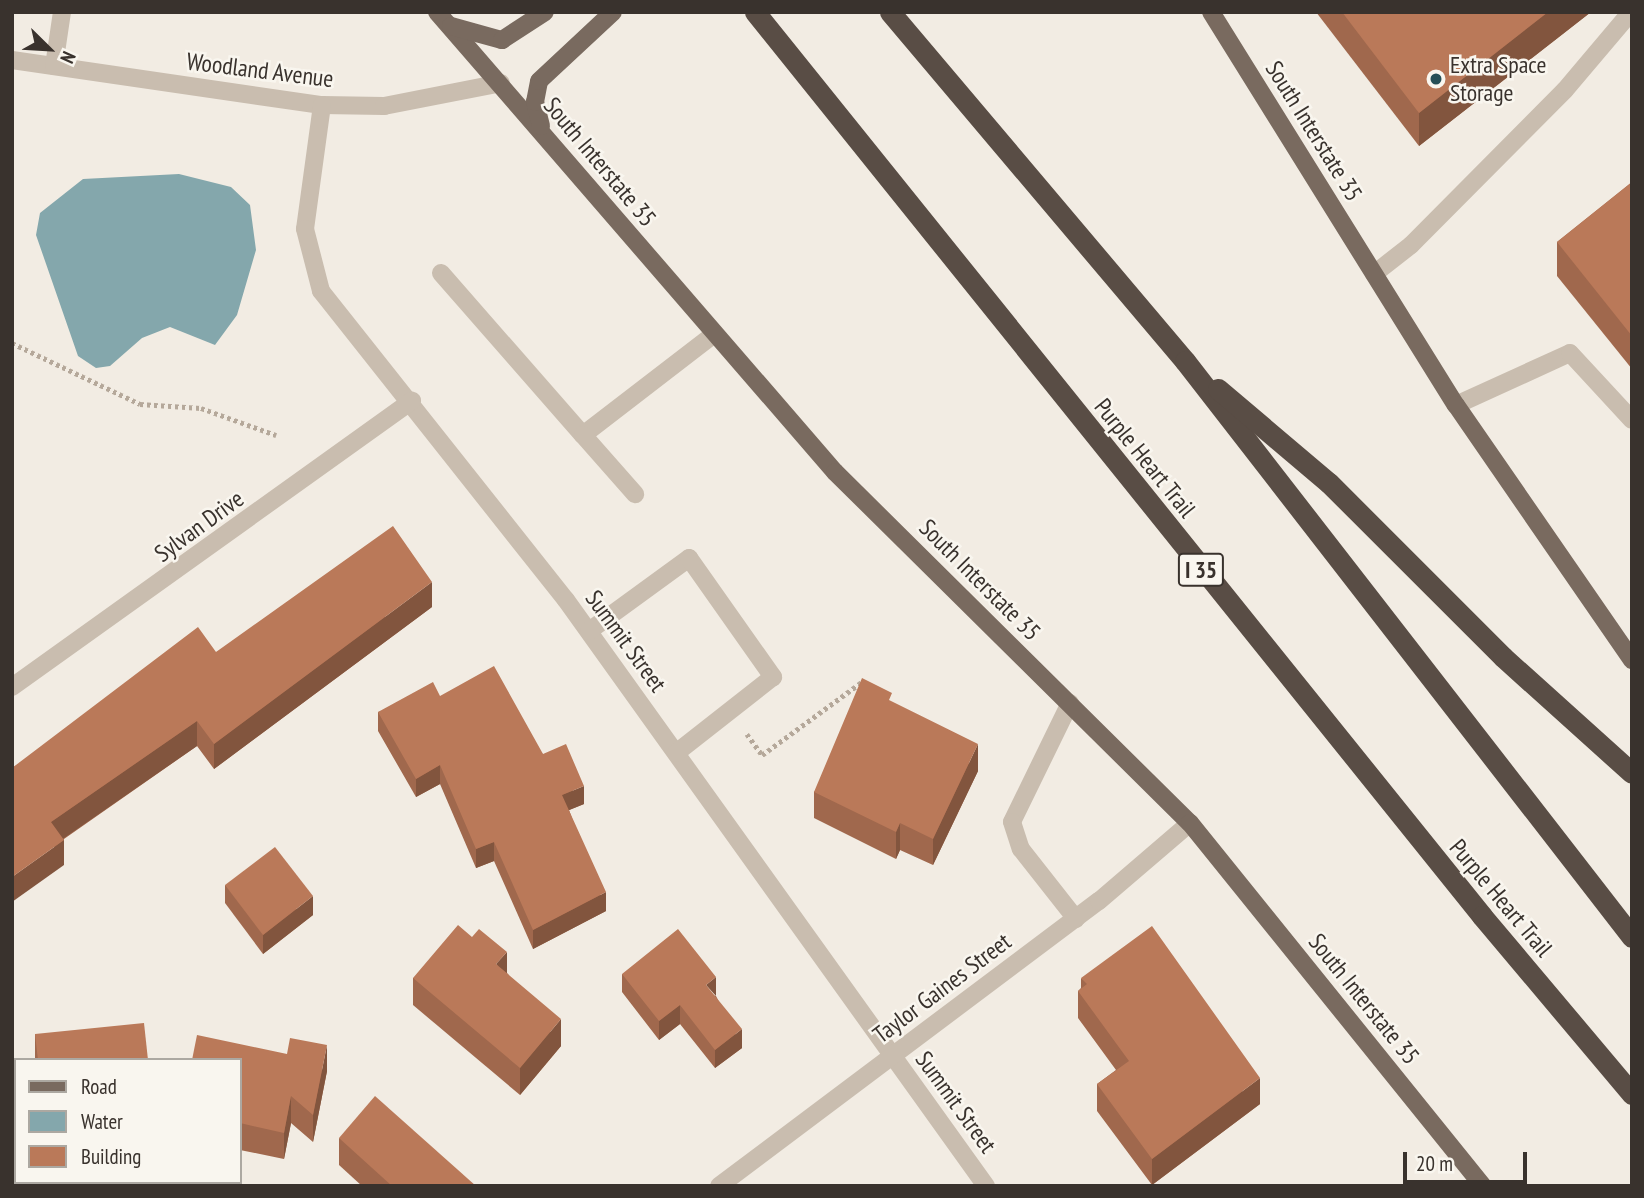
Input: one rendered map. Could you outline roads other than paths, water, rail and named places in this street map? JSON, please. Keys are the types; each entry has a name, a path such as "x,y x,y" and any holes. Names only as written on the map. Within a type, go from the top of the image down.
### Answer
{"highway":[{"name":"Purple Heart Trail","path":"755,12 1632,1094"},
{"path":"890,12 1185,361 1632,937"},
{"path":"1185,361 1329,483 1503,657 1632,773"}],"main road":[{"path":"442,19 502,40 545,12"},
{"path":"542,131 535,102 539,81 613,12"},
{"name":"South Interstate 35","path":"1211,12 1456,405 1632,660"},
{"name":"South Interstate 35","path":"442,19 501,83 835,472 1190,823 1483,1186"}],"street":[{"path":"54,66 62,12"},
{"path":"1374,274 1411,245 1565,90 1631,12"},
{"name":"Woodland Avenue","path":"12,60 322,105 384,106 501,83"},
{"name":"Summit Street","path":"322,105 308,203 308,256 321,291 412,401 589,631 986,1186"},
{"path":"441,273 635,494"},
{"path":"583,435 714,334"},
{"path":"1456,405 1570,353 1632,420"},
{"name":"Sylvan Drive","path":"12,687 412,401"},
{"path":"589,631 689,558 773,677 676,753"},
{"path":"1070,703 1012,822 1021,849 1076,919"},
{"name":"Taylor Gaines Street","path":"719,1186 1076,919 1190,823"}],"water":[{"path":"179,174 231,187 250,205 256,250 237,315 215,345 170,327 142,338 110,366 96,368 78,356 36,235 40,213 83,179"}],"place":[{"name":"Extra Space Storage","path":"1436,79"}]}
